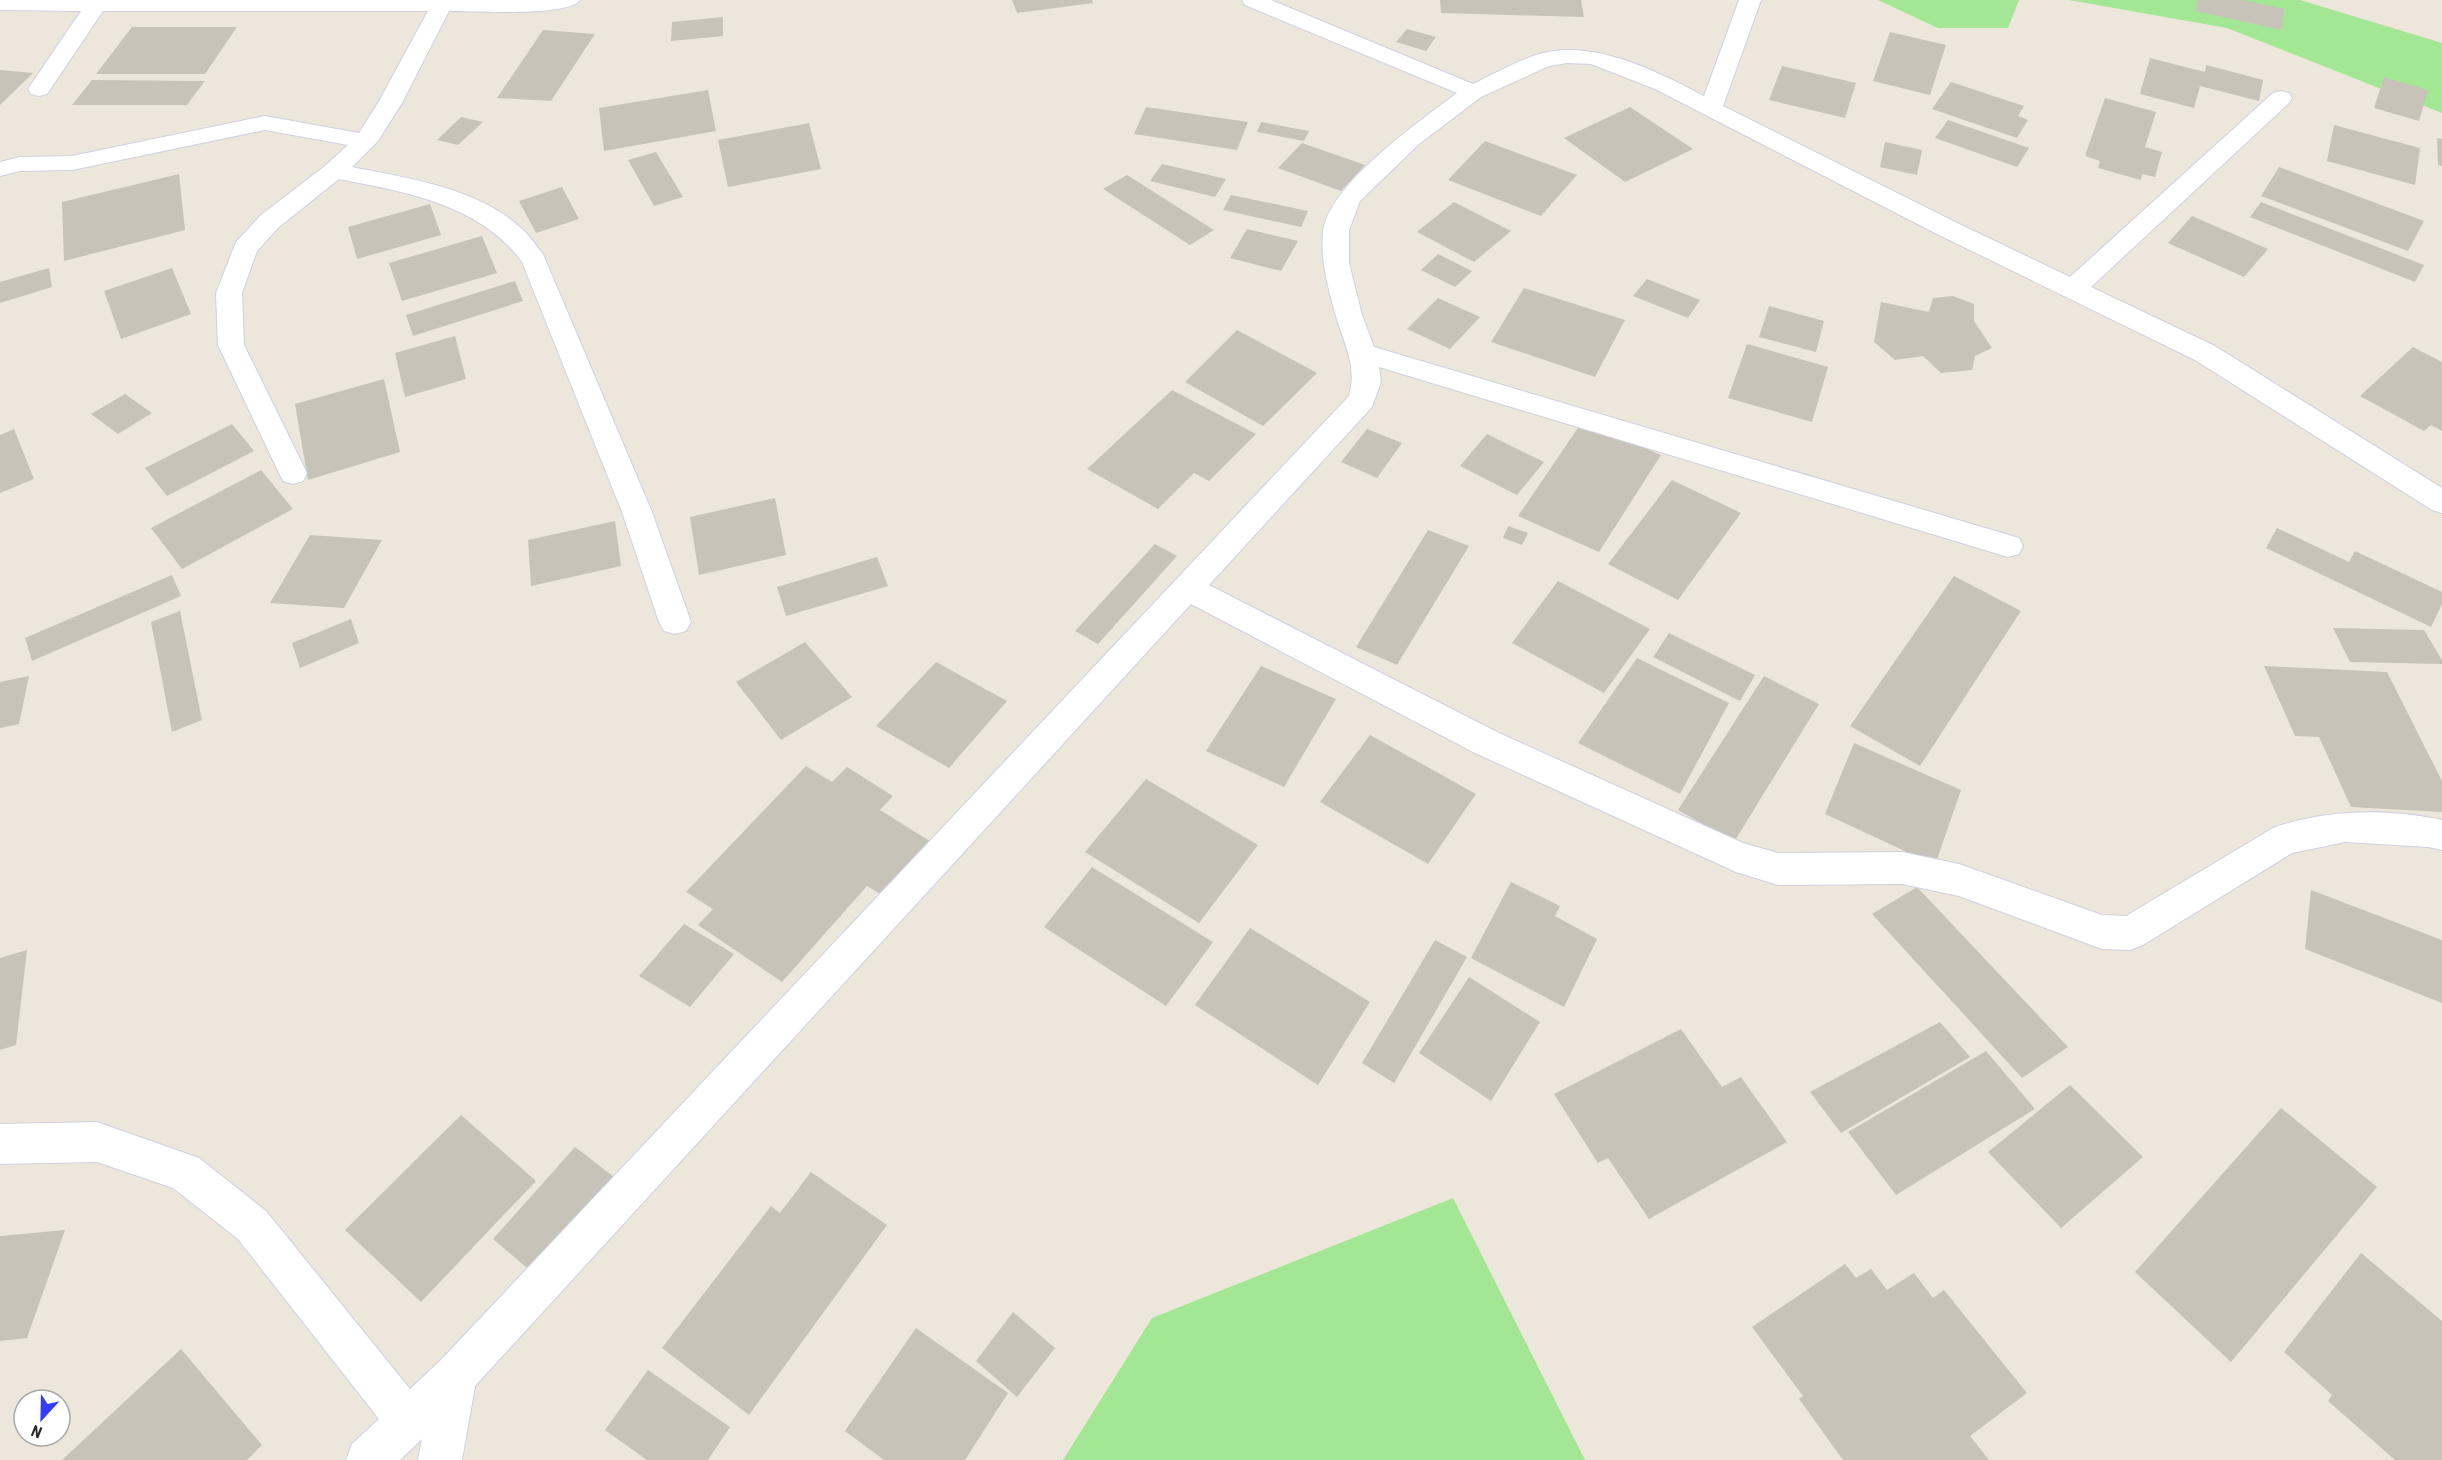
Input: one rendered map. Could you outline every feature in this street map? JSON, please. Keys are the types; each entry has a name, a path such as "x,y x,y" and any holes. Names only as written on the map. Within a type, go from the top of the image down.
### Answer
{"street":[{"path":"0,4 97,2 442,5 558,4 569,0"},
{"path":"1253,0 1473,92"},
{"path":"1710,108 1750,0"},
{"path":"39,90 97,2"},
{"path":"293,473 231,345 229,293 245,248 270,221 334,171 366,141 390,103 442,5"},
{"path":"368,1460 455,1376 1362,400 1367,382 1363,353 1349,315 1336,263 1336,230 1349,198 1411,139 1473,92 1543,60 1567,56 1594,58 1663,84 1944,226 2205,353 2442,502"},
{"path":"2073,289 2282,98"},
{"path":"0,170 20,164 72,163 265,123 366,141"},
{"path":"334,171 403,184 468,207 508,229 534,260 637,512 675,622"},
{"path":"1363,353 2008,546"},
{"path":"1188,588 1487,743 1736,856 1778,869 1902,868 1959,880 2102,932 2130,933 2285,839 2345,827 2428,832 2442,835"},
{"path":"0,1144 97,1142 185,1172 252,1225 408,1421"},
{"path":"440,1460 455,1376"}],"green space":[{"path":"1878,0 2019,0 2008,28 1938,28"},
{"path":"2069,0 2300,0 2442,43 2442,113 2227,28"},
{"path":"1453,1198 1585,1460 1063,1460 1152,1318"}],"building":[{"path":"1012,0 1092,0 1093,3 1017,13"},
{"path":"1440,0 1581,0 1584,17 1441,13"},
{"path":"2198,0 2243,0 2284,9 2282,30 2196,11"},
{"path":"723,17 723,36 671,41 672,22"},
{"path":"132,27 237,27 205,74 96,74"},
{"path":"1407,29 1436,37 1426,51 1396,42"},
{"path":"543,30 595,34 551,101 497,98"},
{"path":"1890,32 1946,45 1930,95 1873,81"},
{"path":"2150,58 2205,72 2206,65 2263,80 2259,101 2200,86 2194,108 2140,94"},
{"path":"1782,66 1856,83 1845,118 1769,100"},
{"path":"0,70 33,73 0,105"},
{"path":"2384,77 2428,90 2419,121 2374,108"},
{"path":"92,80 205,81 187,105 72,105"},
{"path":"1951,82 2024,106 2018,116 2028,120 2017,138 1932,109"},
{"path":"708,90 716,131 604,151 599,108"},
{"path":"2105,98 2156,112 2145,147 2162,152 2155,177 2142,174 2141,180 2098,168 2100,161 2085,156"},
{"path":"1146,107 1248,122 1237,150 1134,134"},
{"path":"1630,107 1693,149 1625,182 1564,138"},
{"path":"461,117 483,122 458,145 437,140"},
{"path":"1948,120 2029,148 2017,167 1935,138"},
{"path":"1261,122 1309,131 1304,141 1257,132"},
{"path":"809,123 821,169 728,187 718,140"},
{"path":"2334,125 2420,148 2415,185 2327,161"},
{"path":"2437,138 2442,139 2442,166 2438,165"},
{"path":"1485,141 1577,175 1541,216 1448,180"},
{"path":"1885,142 1922,150 1917,175 1880,167"},
{"path":"1302,143 1365,165 1341,191 1278,168"},
{"path":"656,152 683,197 654,206 628,160"},
{"path":"1162,164 1226,179 1215,197 1150,181"},
{"path":"2279,167 2424,221 2408,251 2261,196"},
{"path":"179,174 185,230 64,261 62,202"},
{"path":"1127,175 1214,230 1190,245 1103,189"},
{"path":"562,187 579,219 536,233 519,201"},
{"path":"1231,195 1308,211 1301,227 1223,210"},
{"path":"1454,202 1511,231 1474,262 1417,232"},
{"path":"2261,202 2424,265 2415,282 2250,217"},
{"path":"430,204 441,235 357,259 348,227"},
{"path":"2192,216 2268,249 2244,277 2168,243"},
{"path":"1247,229 1298,241 1281,271 1230,258"},
{"path":"482,236 497,273 402,301 389,263"},
{"path":"1438,254 1472,271 1455,287 1421,270"},
{"path":"49,268 52,287 0,303 0,282"},
{"path":"172,268 191,314 121,339 104,291"},
{"path":"1647,279 1700,300 1688,318 1633,296"},
{"path":"515,281 523,301 413,336 406,315"},
{"path":"1524,288 1625,320 1595,377 1491,342"},
{"path":"1953,296 1974,304 1974,321 1992,348 1975,356 1972,370 1941,373 1923,356 1895,360 1874,342 1881,302 1929,312 1933,298"},
{"path":"1438,298 1480,317 1450,349 1407,329"},
{"path":"1769,306 1824,321 1816,352 1759,337"},
{"path":"1237,330 1317,373 1263,426 1185,382"},
{"path":"455,336 466,379 405,397 395,353"},
{"path":"1747,344 1828,367 1812,422 1728,398"},
{"path":"2413,347 2442,362 2442,431 2431,425 2424,431 2360,396"},
{"path":"384,379 400,452 308,480 295,404"},
{"path":"1172,390 1256,434 1209,481 1194,473 1158,509 1087,469"},
{"path":"125,394 152,413 118,434 91,414"},
{"path":"1582,422 1661,455 1599,552 1518,516"},
{"path":"232,424 254,451 167,496 145,468"},
{"path":"14,429 34,479 0,493 0,435"},
{"path":"1367,429 1402,443 1377,478 1341,462"},
{"path":"1487,434 1544,462 1517,495 1460,466"},
{"path":"261,470 293,509 182,569 151,528"},
{"path":"1672,480 1741,513 1678,600 1608,564"},
{"path":"775,498 786,555 699,575 690,517"},
{"path":"615,521 621,566 531,586 528,540"},
{"path":"1508,526 1528,533 1522,545 1503,538"},
{"path":"2277,528 2349,562 2355,551 2442,592 2442,604 2431,627 2266,548"},
{"path":"1428,530 1469,546 1397,665 1356,647"},
{"path":"310,535 382,540 344,608 270,603"},
{"path":"1155,544 1177,556 1098,644 1075,631"},
{"path":"877,557 888,586 786,616 777,587"},
{"path":"172,575 181,596 32,661 25,638"},
{"path":"1954,576 2021,611 1920,766 1850,726"},
{"path":"1558,581 1650,629 1604,693 1512,643"},
{"path":"180,611 202,720 172,732 151,622"},
{"path":"351,619 359,643 300,668 292,643"},
{"path":"2333,628 2424,630 2442,660 2442,664 2350,662"},
{"path":"1669,633 1755,675 1740,701 1653,657"},
{"path":"805,642 852,697 781,740 736,682"},
{"path":"1637,658 1729,703 1680,794 1578,743"},
{"path":"936,662 1007,701 949,768 876,726"},
{"path":"1261,666 1336,699 1284,787 1206,751"},
{"path":"2264,666 2387,672 2442,781 2442,812 2351,807 2319,737 2295,736"},
{"path":"29,676 19,724 0,728 0,682"},
{"path":"1764,676 1819,704 1734,842 1678,810"},
{"path":"1370,735 1476,794 1428,864 1320,802"},
{"path":"1854,743 1961,790 1935,865 1825,814"},
{"path":"806,766 832,782 847,767 893,796 880,810 933,843 887,898 867,886 782,982 698,925 713,909 686,892"},
{"path":"1146,779 1258,845 1199,923 1085,852"},
{"path":"1092,867 1213,942 1166,1006 1044,927"},
{"path":"1511,882 1560,906 1555,916 1597,939 1564,1007 1471,958"},
{"path":"1917,887 2068,1047 2022,1078 1872,914"},
{"path":"2311,890 2442,940 2442,1003 2305,949"},
{"path":"684,924 734,954 690,1007 639,976"},
{"path":"1250,928 1370,1002 1318,1085 1195,1005"},
{"path":"1435,940 1467,957 1394,1083 1362,1063"},
{"path":"27,950 16,1045 0,1050 0,958"},
{"path":"1469,977 1540,1022 1491,1101 1419,1053"},
{"path":"1940,1022 1970,1057 1841,1133 1810,1092"},
{"path":"1681,1029 1722,1087 1741,1077 1787,1142 1649,1219 1608,1158 1598,1163 1554,1094"},
{"path":"1986,1051 2035,1109 1896,1195 1848,1132"},
{"path":"2070,1085 2143,1157 2061,1228 1988,1152"},
{"path":"2281,1108 2377,1187 2231,1362 2135,1272"},
{"path":"461,1115 536,1181 421,1302 345,1230"},
{"path":"575,1147 614,1177 532,1272 493,1239"},
{"path":"811,1172 887,1225 749,1415 662,1348 771,1206 780,1213"},
{"path":"65,1230 27,1338 0,1341 0,1236"},
{"path":"2361,1253 2442,1321 2442,1460 2395,1460 2328,1401 2332,1395 2284,1352"},
{"path":"1845,1264 1856,1278 1871,1269 1887,1290 1914,1273 1933,1298 1944,1290 2027,1393 1970,1436 1989,1460 1843,1460 1799,1399 1803,1396 1752,1327"},
{"path":"1013,1312 1055,1348 1017,1397 976,1361"},
{"path":"916,1328 1008,1393 965,1460 884,1460 845,1431"},
{"path":"181,1349 262,1445 247,1460 62,1460"},
{"path":"648,1370 730,1427 708,1460 647,1460 605,1430"}]}
